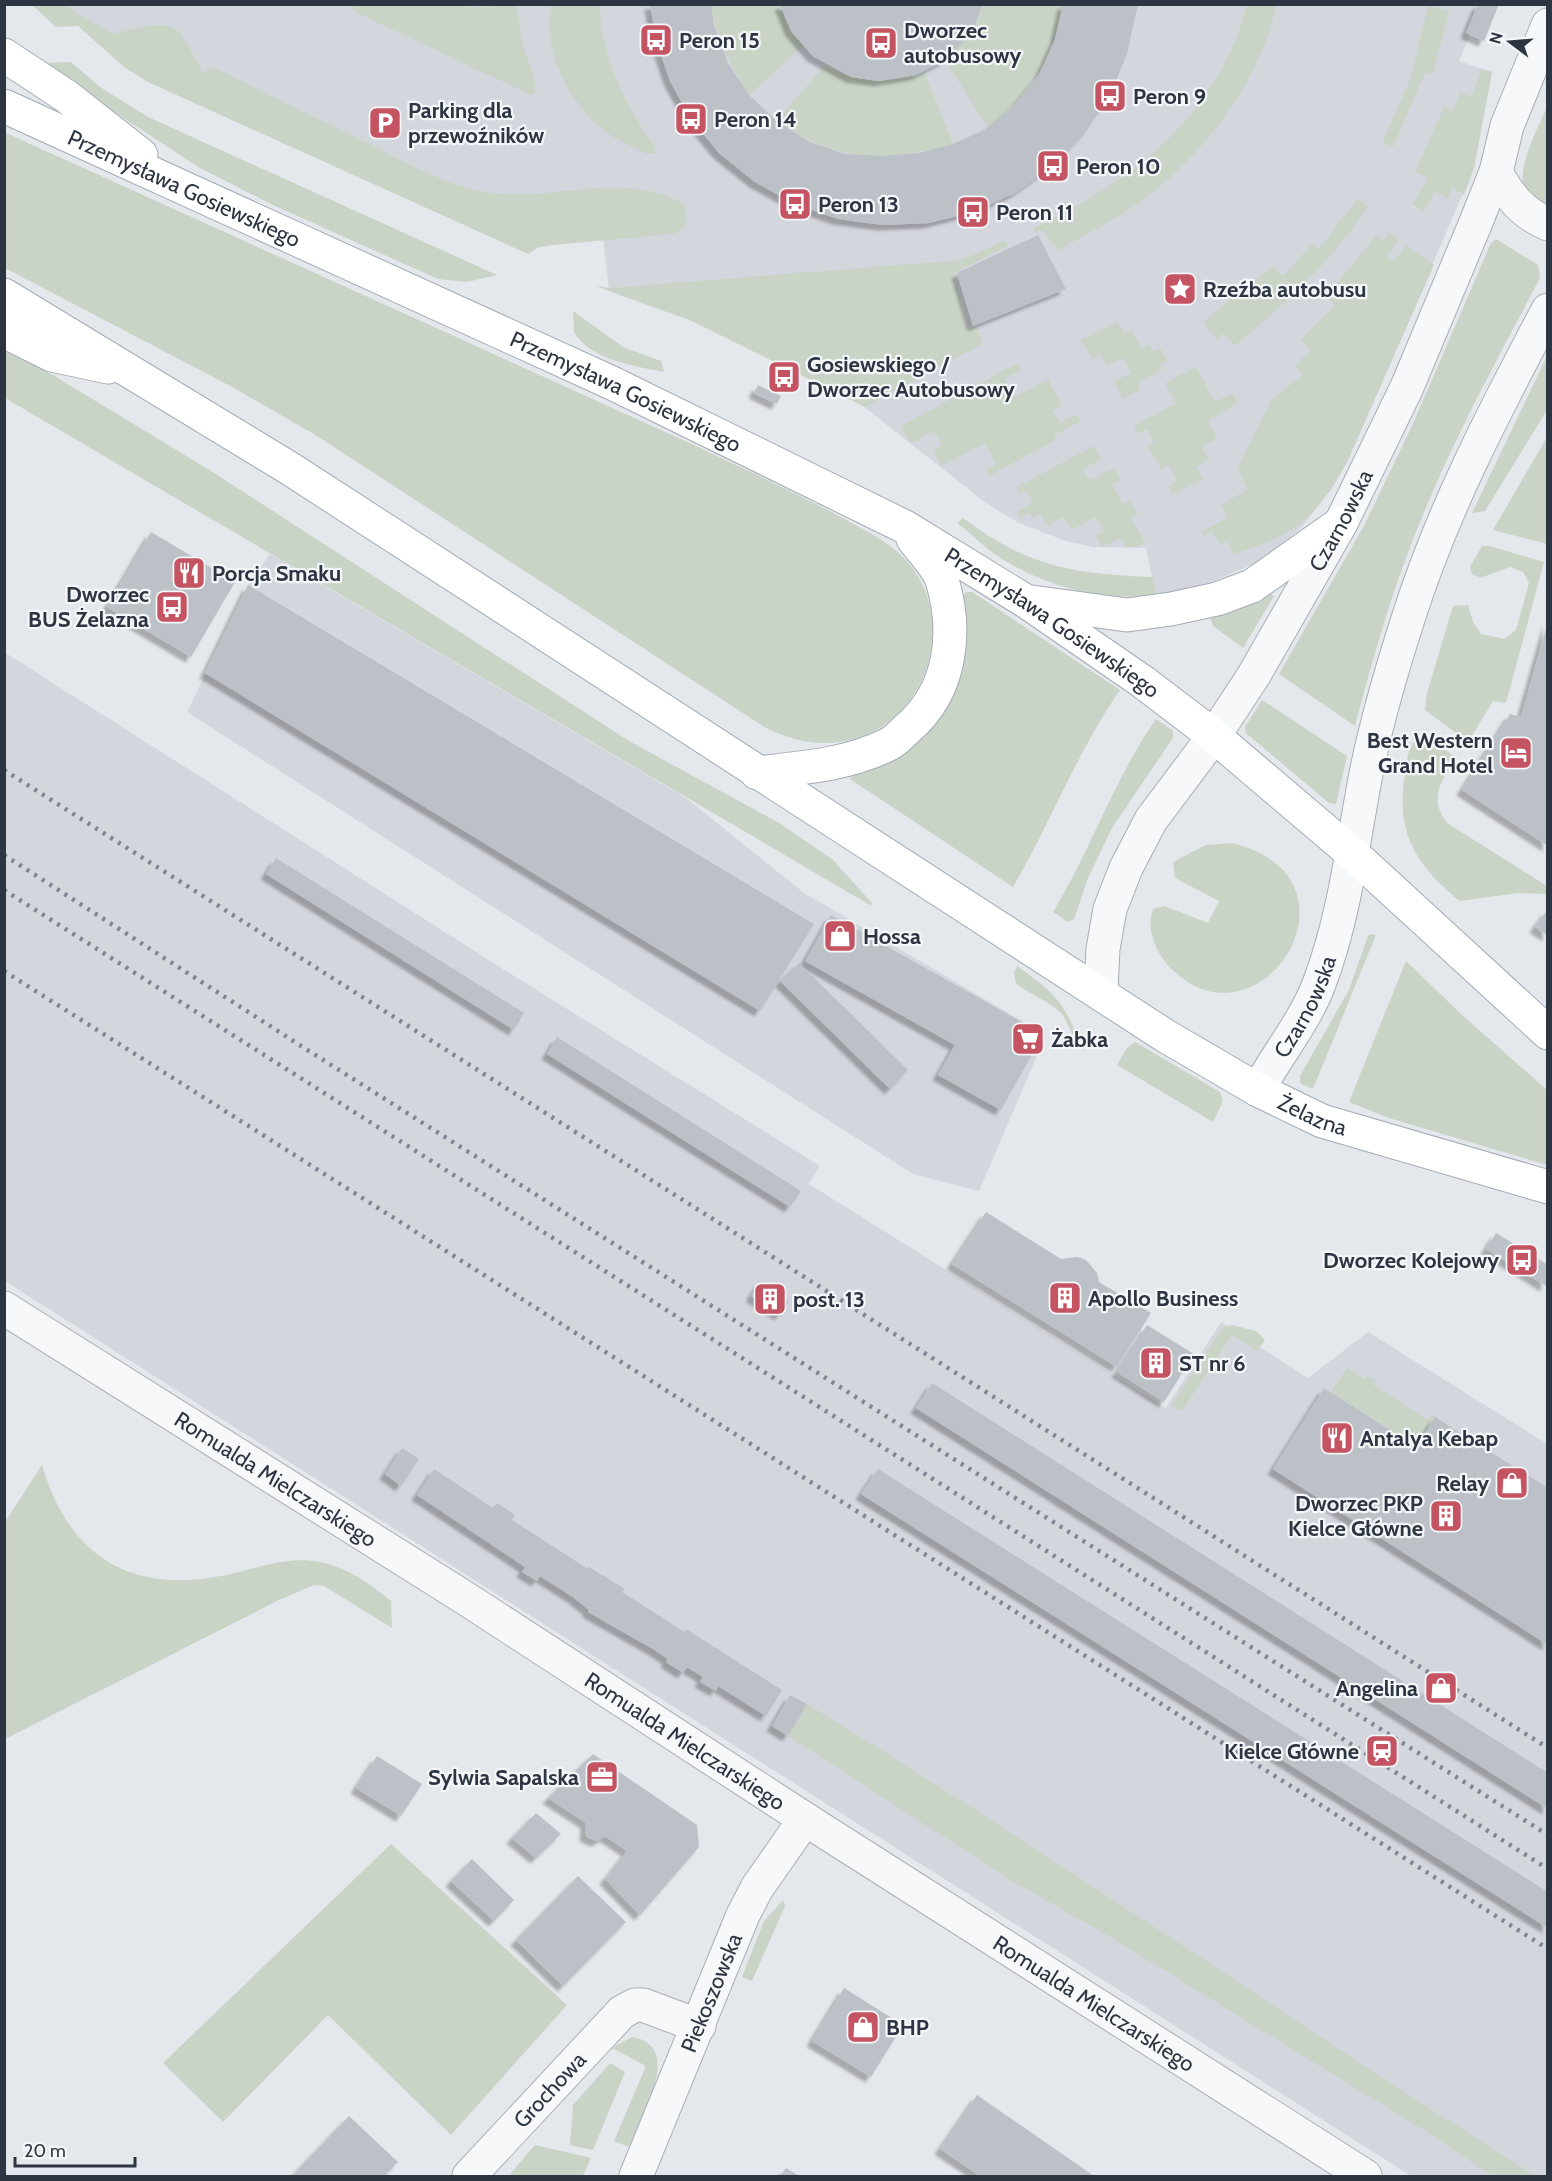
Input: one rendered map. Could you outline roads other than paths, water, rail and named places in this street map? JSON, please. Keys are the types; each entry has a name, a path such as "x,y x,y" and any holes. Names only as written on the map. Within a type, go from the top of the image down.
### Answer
{"main road":[{"path":"4,55 66,96 183,187"},
{"name":"Przemysława Gosiewskiego","path":"4,106 612,383 905,527 1027,602 1143,682 1214,736"},
{"path":"4,295 289,468 757,773 1101,993"},
{"path":"4,331 52,356 134,372"},
{"path":"1027,602 1127,615 1217,599 1252,586 1341,523"},
{"path":"757,773 858,758 890,744 920,718 938,692 948,661 951,631 946,602 941,578 905,527"},
{"path":"1214,736 1354,855 1548,1033"},
{"name":"Żelazna","path":"1101,993 1164,1035 1258,1090 1322,1121 1548,1187"}],"street":[{"name":"Czarnowska","path":"1101,993 1103,949 1110,909 1126,868 1151,820 1214,736 1264,657 1341,523 1407,387 1496,172 1507,126 1548,25"},
{"path":"1496,172 1509,195 1524,211 1548,224"},
{"name":"Czarnowska","path":"1258,1090 1318,987 1333,946 1354,855 1372,748 1408,617 1460,486 1489,421 1548,310"},
{"name":"Romualda Mielczarskiego","path":"4,1308 465,1598 804,1819 1365,2176"},
{"name":"Piekoszowska","path":"636,2176 750,1900 804,1819"},
{"name":"Grochowa","path":"469,2176 613,2020 635,2005 651,2007 699,2026"}],"railway":[{"path":"4,770 1548,1748"},
{"path":"4,855 309,1051 1548,1835"},
{"path":"4,890 1548,1869"},
{"path":"4,971 1548,1949"}],"place":[{"name":"Peron 15","path":"656,40"},
{"name":"Dworzec autobusowy","path":"881,43"},
{"name":"Peron 9","path":"1110,96"},
{"name":"Peron 14","path":"691,119"},
{"name":"Parking dla przewoźników","path":"385,123"},
{"name":"Peron 10","path":"1053,166"},
{"name":"Peron 13","path":"795,204"},
{"name":"Peron 11","path":"973,212"},
{"name":"Rzeźba autobusu","path":"1180,289"},
{"name":"Gosiewskiego / Dworzec Autobusowy","path":"784,377"},
{"name":"Porcja Smaku","path":"189,573"},
{"name":"Dworzec BUS Żelazna","path":"172,607"},
{"name":"Best Western Grand Hotel","path":"1516,753"},
{"name":"Hossa","path":"840,936"},
{"name":"Żabka","path":"1028,1039"},
{"name":"Dworzec Kolejowy","path":"1522,1260"},
{"name":"Apollo Business","path":"1065,1298"},
{"name":"post. 13","path":"770,1299"},
{"name":"ST nr 6","path":"1156,1363"},
{"name":"Antalya Kebap","path":"1337,1438"},
{"name":"Relay","path":"1512,1483"},
{"name":"Dworzec PKP Kielce Główne","path":"1446,1516"},
{"name":"Angelina","path":"1441,1688"},
{"name":"Kielce Główne","path":"1382,1751"},
{"name":"Sylwia Sapalska","path":"602,1777"},
{"name":"BHP","path":"863,2027"}]}
